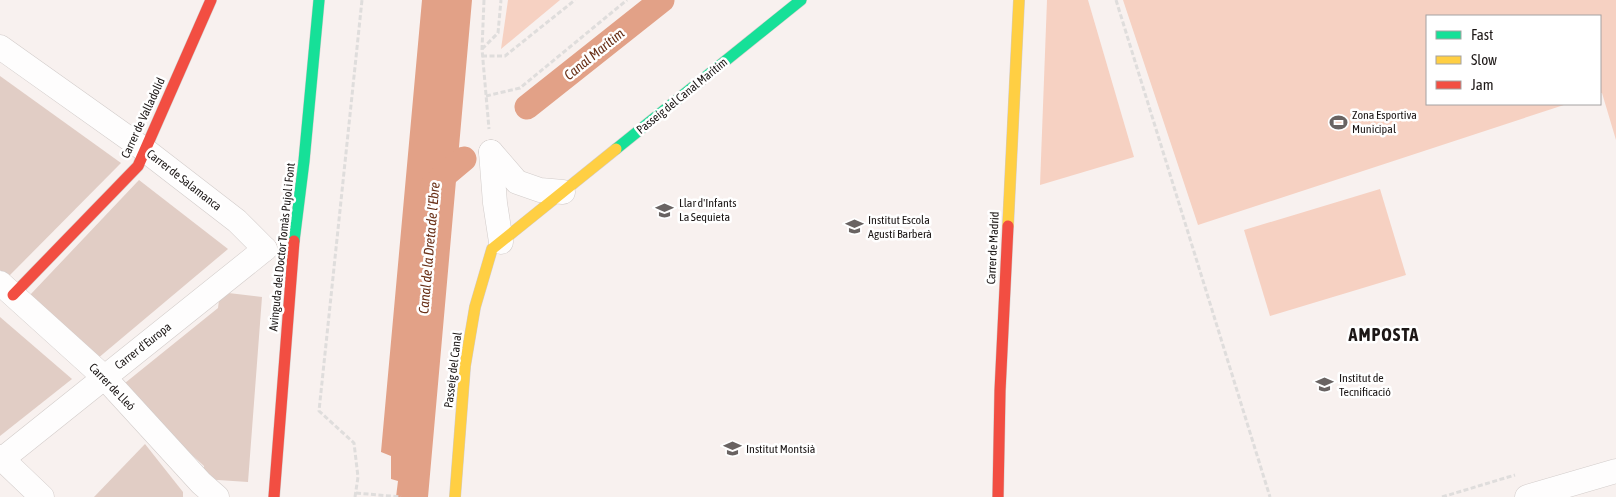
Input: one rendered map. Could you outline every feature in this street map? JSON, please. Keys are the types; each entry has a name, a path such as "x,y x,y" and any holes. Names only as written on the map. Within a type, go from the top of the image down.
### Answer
{"street":[{"name":"Carrer de Valladolid","path":"6,289 138,166 212,0"},
{"name":"Avinguda del Doctor Tomàs Pujol i Font","path":"274,497 292,255 304,161 318,0"},
{"name":"Passeig del Canal Marítim","path":"496,246 801,0"},
{"name":"Carrer de Madrid","path":"998,497 1000,391 1019,0"},
{"name":"Carrer de Salamanca","path":"0,47 145,150 237,221 265,249"},
{"path":"491,152 517,182 540,190 563,192"},
{"path":"491,152 496,246"},
{"name":"Passeig del Canal","path":"455,497 465,366 475,307 496,246"},
{"path":"265,249 292,255"},
{"name":"Carrer d'Europa","path":"1,459 265,249"},
{"name":"Carrer de Lleó","path":"6,289 104,377 207,492"},
{"path":"1,459 42,497"},
{"path":"1527,497 1616,471"}],"path":[{"path":"362,0 319,411 354,443 358,477 356,495 401,497"},
{"path":"484,0 482,56 491,152"},
{"path":"482,49 498,34 500,0"},
{"path":"482,56 505,56 575,0"},
{"path":"486,96 520,88 627,0"},
{"path":"1116,0 1270,497"}],"shaded area":[{"path":"508,0 560,0 501,49"},
{"path":"1047,0 1088,0 1134,157 1040,185"},
{"name":"Zona Esportiva Municipal","path":"1123,0 1616,0 1616,140 1601,93 1601,15 1426,15 1426,105 1564,105 1198,225"},
{"path":"1380,189 1406,275 1270,316 1244,230"}],"water":[{"name":"Canal de la Dreta de l'Ebre","path":"422,0 472,0 428,497 396,497 398,481 391,479 391,456 381,452"}],"building":[{"path":"0,76 121,163 8,277 0,270"},
{"path":"139,180 228,249 97,359 30,295"},
{"path":"220,292 262,297 248,482 203,479 204,466 124,392 125,383 218,308"},
{"path":"0,317 72,379 0,436"},
{"path":"145,444 183,492 183,497 94,497"}],"waterway":[{"name":"Canal Marítim","path":"527,107 662,0"},
{"name":"Canal Marítim","path":"433,185 464,159"}],"traffic: fast":[{"path":"294,241 304,161 319,0"},
{"path":"616,149 801,0"}],"traffic: slow":[{"path":"1008,226 1019,0"},
{"path":"455,497 465,366 475,307 492,249 616,149"}],"traffic: jam":[{"path":"13,295 138,166 211,0"},
{"path":"998,497 1000,391 1008,226"},
{"path":"274,497 294,241"}],"place":[{"name":"Zona Esportiva Municipal","path":"1338,122"},
{"name":"Llar d'Infants La Sequieta","path":"665,210"},
{"name":"Institut Escola Agustí Barberà","path":"854,227"},
{"name":"Institut de Tecnificació","path":"1325,385"},
{"name":"Institut Montsià","path":"732,449"}],"district":[{"name":"AMPOSTA","path":"1384,335"}]}
